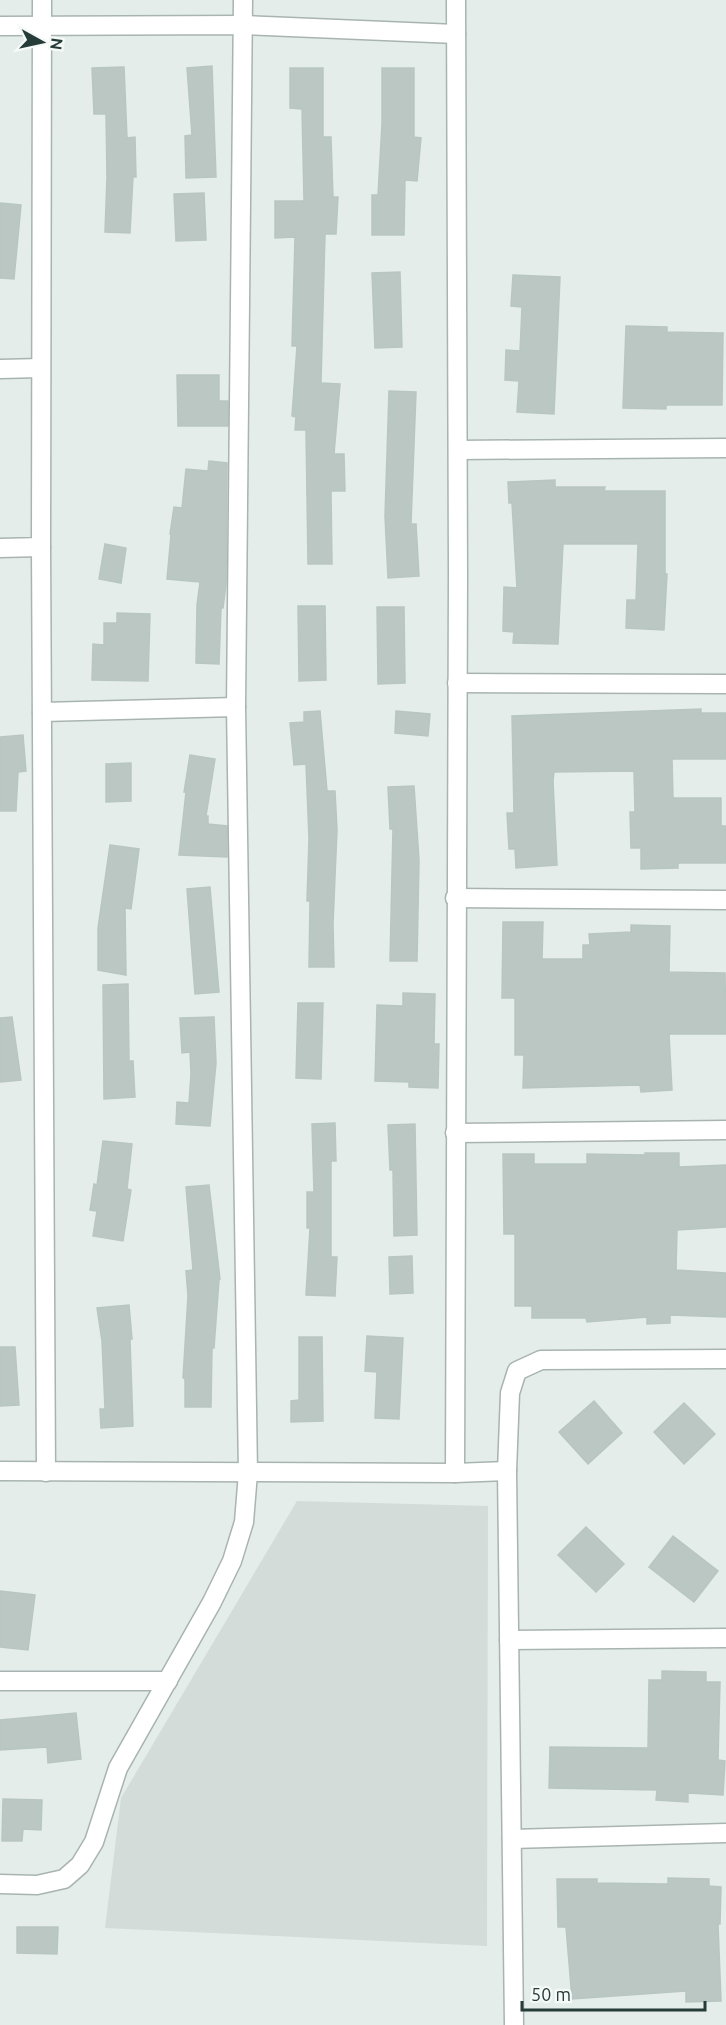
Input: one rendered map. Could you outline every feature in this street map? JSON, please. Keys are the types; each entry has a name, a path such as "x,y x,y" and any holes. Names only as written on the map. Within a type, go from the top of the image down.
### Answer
{"street":[{"path":"42,0 41,547 46,1472"},
{"path":"0,1884 38,1885 64,1879 80,1865 94,1842 118,1768 212,1602 232,1561 244,1522 248,1473 236,707 243,0"},
{"path":"455,1473 458,450 456,0"},
{"path":"0,26 243,25 456,34"},
{"path":"0,369 41,368"},
{"path":"458,450 726,448"},
{"path":"0,548 41,547"},
{"path":"457,683 726,684"},
{"path":"42,712 236,707"},
{"path":"455,898 726,900"},
{"path":"456,1133 726,1130"},
{"path":"514,2025 507,1471 510,1393 517,1371 541,1360 726,1359"},
{"path":"0,1471 248,1473 507,1471"},
{"path":"508,1640 726,1638"},
{"path":"0,1681 168,1681"},
{"path":"512,1839 726,1833"}],"shaded area":[{"path":"297,1501 488,1506 487,1946 105,1928 121,1798"}],"building":[{"path":"212,66 216,177 186,178 185,136 192,135 187,68"},
{"path":"124,67 127,138 135,137 136,177 133,177 130,233 105,232 106,114 94,114 92,68"},
{"path":"290,68 323,68 323,137 331,137 333,197 338,197 336,234 325,234 321,383 340,384 334,454 344,454 345,491 331,491 332,564 308,564 306,430 295,430 296,417 292,416 297,346 292,346 295,237 275,238 275,201 304,201 302,109 290,108"},
{"path":"382,68 414,68 414,137 421,138 417,181 405,180 404,235 372,235 372,195 378,195"},
{"path":"204,193 206,240 176,241 174,194"},
{"path":"0,203 21,205 14,279 0,278"},
{"path":"400,272 402,347 375,348 372,273"},
{"path":"513,275 560,277 554,414 517,412 519,381 505,380 506,350 520,351 522,307 511,306"},
{"path":"626,326 667,327 667,332 723,333 722,405 666,405 666,409 623,408"},
{"path":"177,375 219,375 219,401 228,401 228,426 178,426"},
{"path":"389,391 416,392 411,524 416,524 419,576 388,578 385,516"},
{"path":"209,461 227,463 226,584 223,608 221,608 219,664 196,663 197,605 200,582 167,579 174,507 182,508 186,469 208,471"},
{"path":"555,480 555,487 605,487 604,491 665,491 665,574 667,574 664,630 626,628 627,600 636,600 638,544 563,544 558,644 513,643 514,632 503,631 504,587 517,588 512,503 509,503 508,482"},
{"path":"105,544 126,548 121,583 99,579"},
{"path":"298,606 325,606 326,680 299,681"},
{"path":"377,607 404,607 405,683 378,684"},
{"path":"117,613 150,614 148,681 92,680 93,644 104,645 104,623 117,623"},
{"path":"701,709 701,713 726,713 726,759 672,759 673,798 721,798 721,826 726,826 726,863 678,863 678,868 641,869 641,848 631,848 630,812 635,812 634,771 554,772 557,865 516,868 515,849 509,849 507,813 514,813 512,716"},
{"path":"320,711 327,791 335,791 337,830 333,924 334,967 309,967 310,901 307,901 309,839 306,764 294,765 290,723 304,722 304,712"},
{"path":"396,711 430,714 428,736 395,733"},
{"path":"23,735 26,771 18,772 16,811 0,811 0,737"},
{"path":"190,755 215,759 206,816 208,816 208,824 227,826 227,857 179,855 186,792 184,792"},
{"path":"131,763 131,801 106,802 106,764"},
{"path":"414,786 419,860 417,961 390,961 393,829 390,829 388,787"},
{"path":"110,845 139,849 131,909 125,908 126,975 98,970 98,928"},
{"path":"210,887 219,992 195,994 187,889"},
{"path":"503,922 543,922 542,959 583,959 583,945 590,945 589,934 631,932 631,925 670,926 669,972 725,973 726,1034 669,1034 672,1090 641,1092 640,1085 523,1088 524,1055 515,1055 515,998 502,998"},
{"path":"128,984 129,1061 133,1061 135,1097 104,1099 103,985"},
{"path":"403,993 435,994 434,1044 439,1044 438,1088 409,1087 409,1082 375,1081 377,1005 403,1006"},
{"path":"298,1003 323,1003 321,1079 296,1078"},
{"path":"12,1017 21,1080 0,1082 0,1018"},
{"path":"214,1017 216,1063 210,1126 176,1124 177,1102 189,1103 191,1074 190,1052 182,1053 180,1018"},
{"path":"335,1123 336,1161 331,1161 331,1257 337,1257 335,1296 306,1295 310,1228 307,1228 307,1192 314,1192 312,1124"},
{"path":"415,1124 417,1235 394,1236 393,1170 390,1170 388,1125"},
{"path":"103,1141 132,1144 127,1189 131,1190 123,1241 93,1236 97,1211 90,1210 94,1184 97,1185"},
{"path":"645,1153 679,1153 679,1167 726,1165 726,1227 677,1230 676,1270 726,1273 726,1317 670,1315 670,1323 647,1324 647,1317 587,1322 586,1318 532,1318 532,1306 515,1306 515,1234 504,1234 503,1154 534,1154 534,1164 587,1164 587,1154 645,1155"},
{"path":"209,1185 220,1279 214,1348 212,1348 211,1407 185,1407 185,1378 183,1378 188,1296 186,1271 193,1270 186,1187"},
{"path":"412,1256 413,1293 390,1294 389,1257"},
{"path":"129,1305 132,1339 130,1339 133,1426 101,1428 100,1409 105,1409 102,1341 97,1308"},
{"path":"367,1336 403,1338 399,1419 375,1418 377,1372 365,1371"},
{"path":"299,1337 322,1337 323,1421 291,1422 291,1401 299,1400"},
{"path":"0,1347 15,1347 19,1405 0,1406"},
{"path":"594,1401 622,1433 588,1464 559,1432"},
{"path":"684,1403 715,1434 684,1464 654,1432"},
{"path":"586,1527 624,1564 596,1592 558,1555"},
{"path":"673,1536 718,1571 694,1602 649,1567"},
{"path":"0,1591 35,1595 28,1650 0,1647"},
{"path":"662,1671 706,1672 706,1682 720,1682 718,1760 725,1761 723,1795 688,1793 688,1802 656,1800 657,1790 549,1788 550,1747 648,1748 649,1680 662,1680"},
{"path":"76,1713 81,1759 48,1763 47,1747 0,1750 0,1720"},
{"path":"3,1799 42,1800 41,1830 23,1829 22,1841 2,1841"},
{"path":"668,1878 709,1879 709,1886 721,1887 720,1924 718,1924 721,2001 686,2002 686,1991 572,1999 566,1927 558,1927 557,1879 597,1879 597,1883 668,1884"},
{"path":"17,1927 58,1927 57,1954 17,1953"}]}
